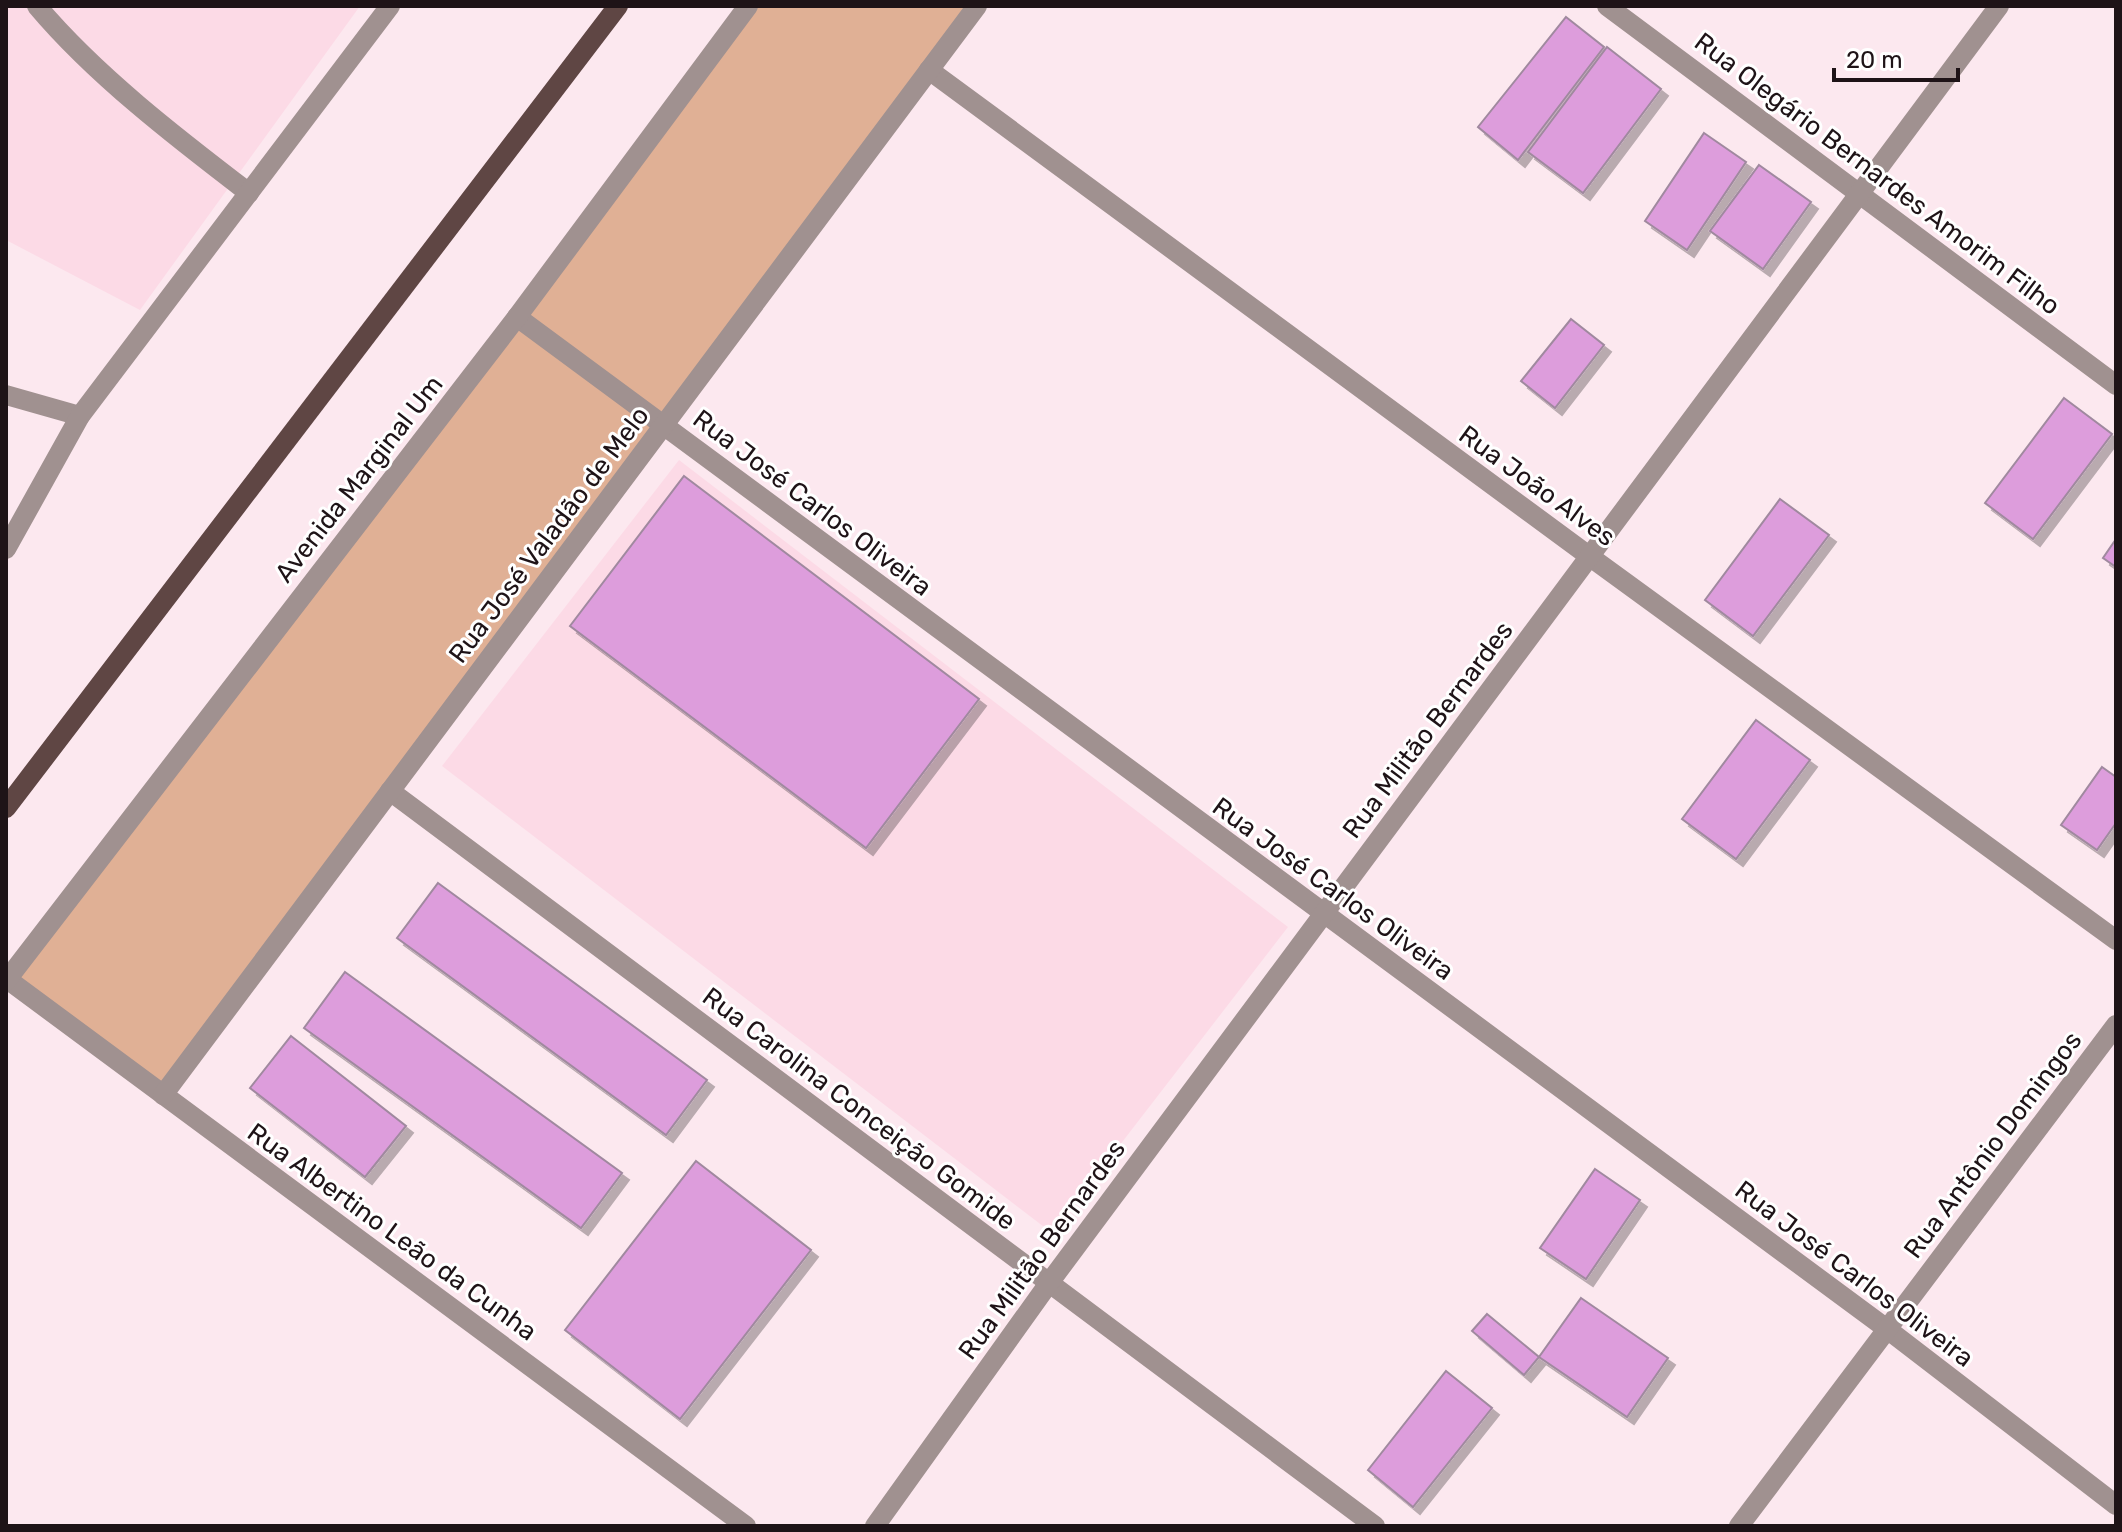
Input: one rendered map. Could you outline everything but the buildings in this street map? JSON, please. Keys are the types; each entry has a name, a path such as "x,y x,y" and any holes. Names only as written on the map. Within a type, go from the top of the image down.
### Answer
{"main road":[{"path":"6,808 618,6"}],"street":[{"path":"37,6 54,27 167,130 249,193"},
{"path":"6,549 80,416 390,6"},
{"name":"Avenida Marginal Um","path":"7,980 517,317 748,6"},
{"name":"Rua José Valadão de Melo","path":"163,1095 977,6"},
{"name":"Rua Olegário Bernardes Amorim Filho","path":"1607,6 2116,385"},
{"name":"Rua Militão Bernardes","path":"875,1526 1049,1283 1999,6"},
{"name":"Rua João Alves","path":"929,70 2116,940"},
{"name":"Rua José Carlos Oliveira","path":"517,317 1887,1329 2116,1505"},
{"path":"6,395 80,416"},
{"name":"Rua Carolina Conceição Gomide","path":"390,791 1375,1526"},
{"name":"Rua Albertino Leão da Cunha","path":"7,980 746,1526"},
{"name":"Rua Antônio Domingos","path":"1739,1526 2116,1025"}],"shaded area":[{"path":"6,6 360,6 140,310 6,240"},
{"path":"748,6 976,6 163,1095 7,979"},
{"path":"679,460 1288,927 1052,1233 442,766"}]}
